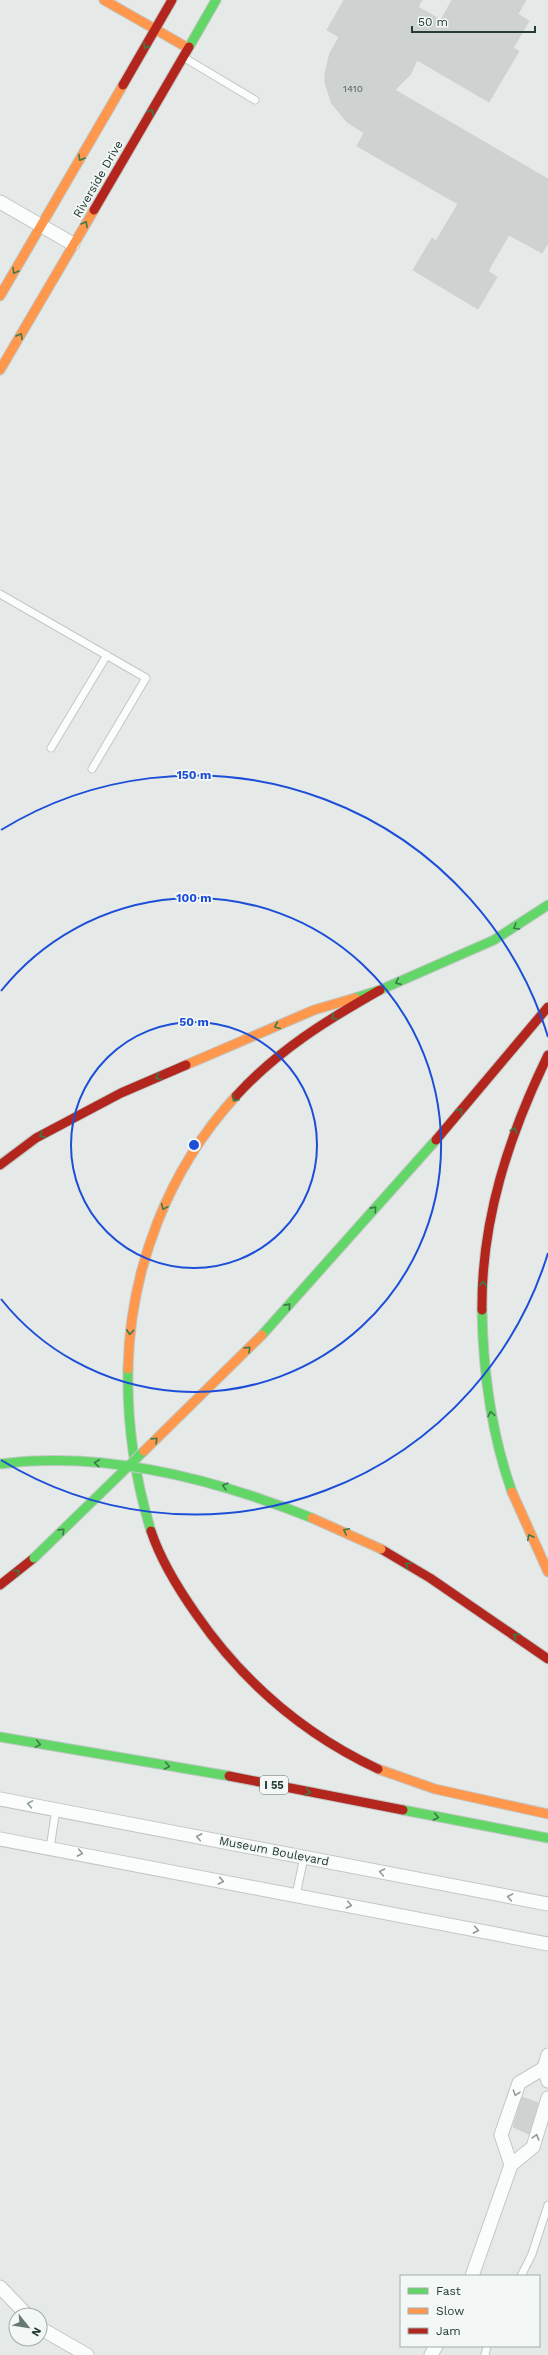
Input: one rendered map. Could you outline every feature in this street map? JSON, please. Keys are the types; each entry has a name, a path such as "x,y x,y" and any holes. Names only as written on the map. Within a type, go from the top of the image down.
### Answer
{"main road":[{"path":"104,0 188,48"},
{"path":"0,296 172,0"},
{"name":"Riverside Drive","path":"0,370 216,0"},
{"path":"0,1165 36,1138 121,1093 314,1010 380,990 494,940 548,905"},
{"path":"380,990 304,1035 263,1068 233,1100 197,1146 173,1188 151,1239 138,1281 131,1319 127,1380 130,1442 145,1508 160,1556 211,1638 244,1676 259,1690 280,1708 328,1743 415,1784 462,1798 548,1814"},
{"path":"0,1585 34,1558 262,1335 431,1145 548,1007"},
{"path":"548,1055 529,1089 506,1152 493,1197 485,1249 482,1344 487,1393 498,1446 528,1533 548,1572"},
{"path":"0,1464 23,1460 82,1461 149,1469 210,1482 269,1499 327,1522 381,1549 430,1578 548,1659"},
{"name":"I 55","path":"0,1738 225,1776 548,1838"}],"street":[{"path":"0,202 73,244"},
{"name":"Museum Boulevard","path":"0,1799 548,1904"},
{"path":"0,1839 548,1944"},
{"path":"548,2055 544,2068 548,2081"},
{"path":"511,2165 501,2135 519,2084 544,2068"},
{"path":"472,2275 511,2165 533,2147 548,2098"},
{"path":"0,2287 19,2307"},
{"path":"48,2333 87,2355"}],"lane":[{"path":"183,57 255,100"},
{"path":"1,596 146,678 92,769"},
{"path":"51,748 107,655"},
{"path":"50,1848 56,1809"},
{"path":"296,1895 304,1857"},
{"path":"522,2275 532,2254 548,2205"}],"building":[{"path":"344,0 422,0 418,7 441,20 452,0 526,0 518,14 529,21 513,48 519,51 489,102 417,60 410,75 395,90 548,179 548,243 542,253 509,235 488,271 497,277 478,309 413,270 432,238 436,241 458,204 357,146 364,133 347,122 332,104 325,83 325,73 330,53 339,37 327,30"},
{"path":"522,2097 538,2103 529,2134 513,2127"}],"traffic: fast":[{"path":"189,47 216,0"},
{"path":"355,998 380,990 494,940 548,905"},
{"path":"262,1335 436,1140"},
{"path":"482,1310 486,1379 499,1447 512,1492"},
{"path":"128,1369 129,1410 133,1451 136,1471 151,1531"},
{"path":"34,1558 144,1451"},
{"path":"0,1464 40,1461 79,1461 159,1471 237,1491 312,1518"},
{"path":"0,1737 229,1776"},
{"path":"403,1810 548,1838"}],"traffic: slow":[{"path":"104,0 188,48"},
{"path":"0,296 123,85"},
{"path":"0,370 94,210"},
{"path":"186,1065 314,1010 355,998"},
{"path":"128,1369 130,1332 136,1295 145,1258 157,1223 172,1189 191,1156 212,1125 236,1096"},
{"path":"144,1451 262,1335"},
{"path":"512,1492 548,1572"},
{"path":"312,1518 381,1549"},
{"path":"378,1769 435,1789 548,1814"}],"traffic: jam":[{"path":"123,85 172,0"},
{"path":"94,210 189,47"},
{"path":"236,1096 252,1079 286,1050 322,1025 380,990"},
{"path":"436,1140 548,1007"},
{"path":"482,1310 486,1243 500,1179 521,1116 548,1055"},
{"path":"0,1165 36,1138 121,1093 186,1065"},
{"path":"151,1531 170,1574 182,1594 214,1639 254,1684 300,1723 325,1740 378,1769"},
{"path":"381,1549 430,1578 548,1659"},
{"path":"0,1585 34,1558"},
{"path":"229,1776 403,1810"}]}
